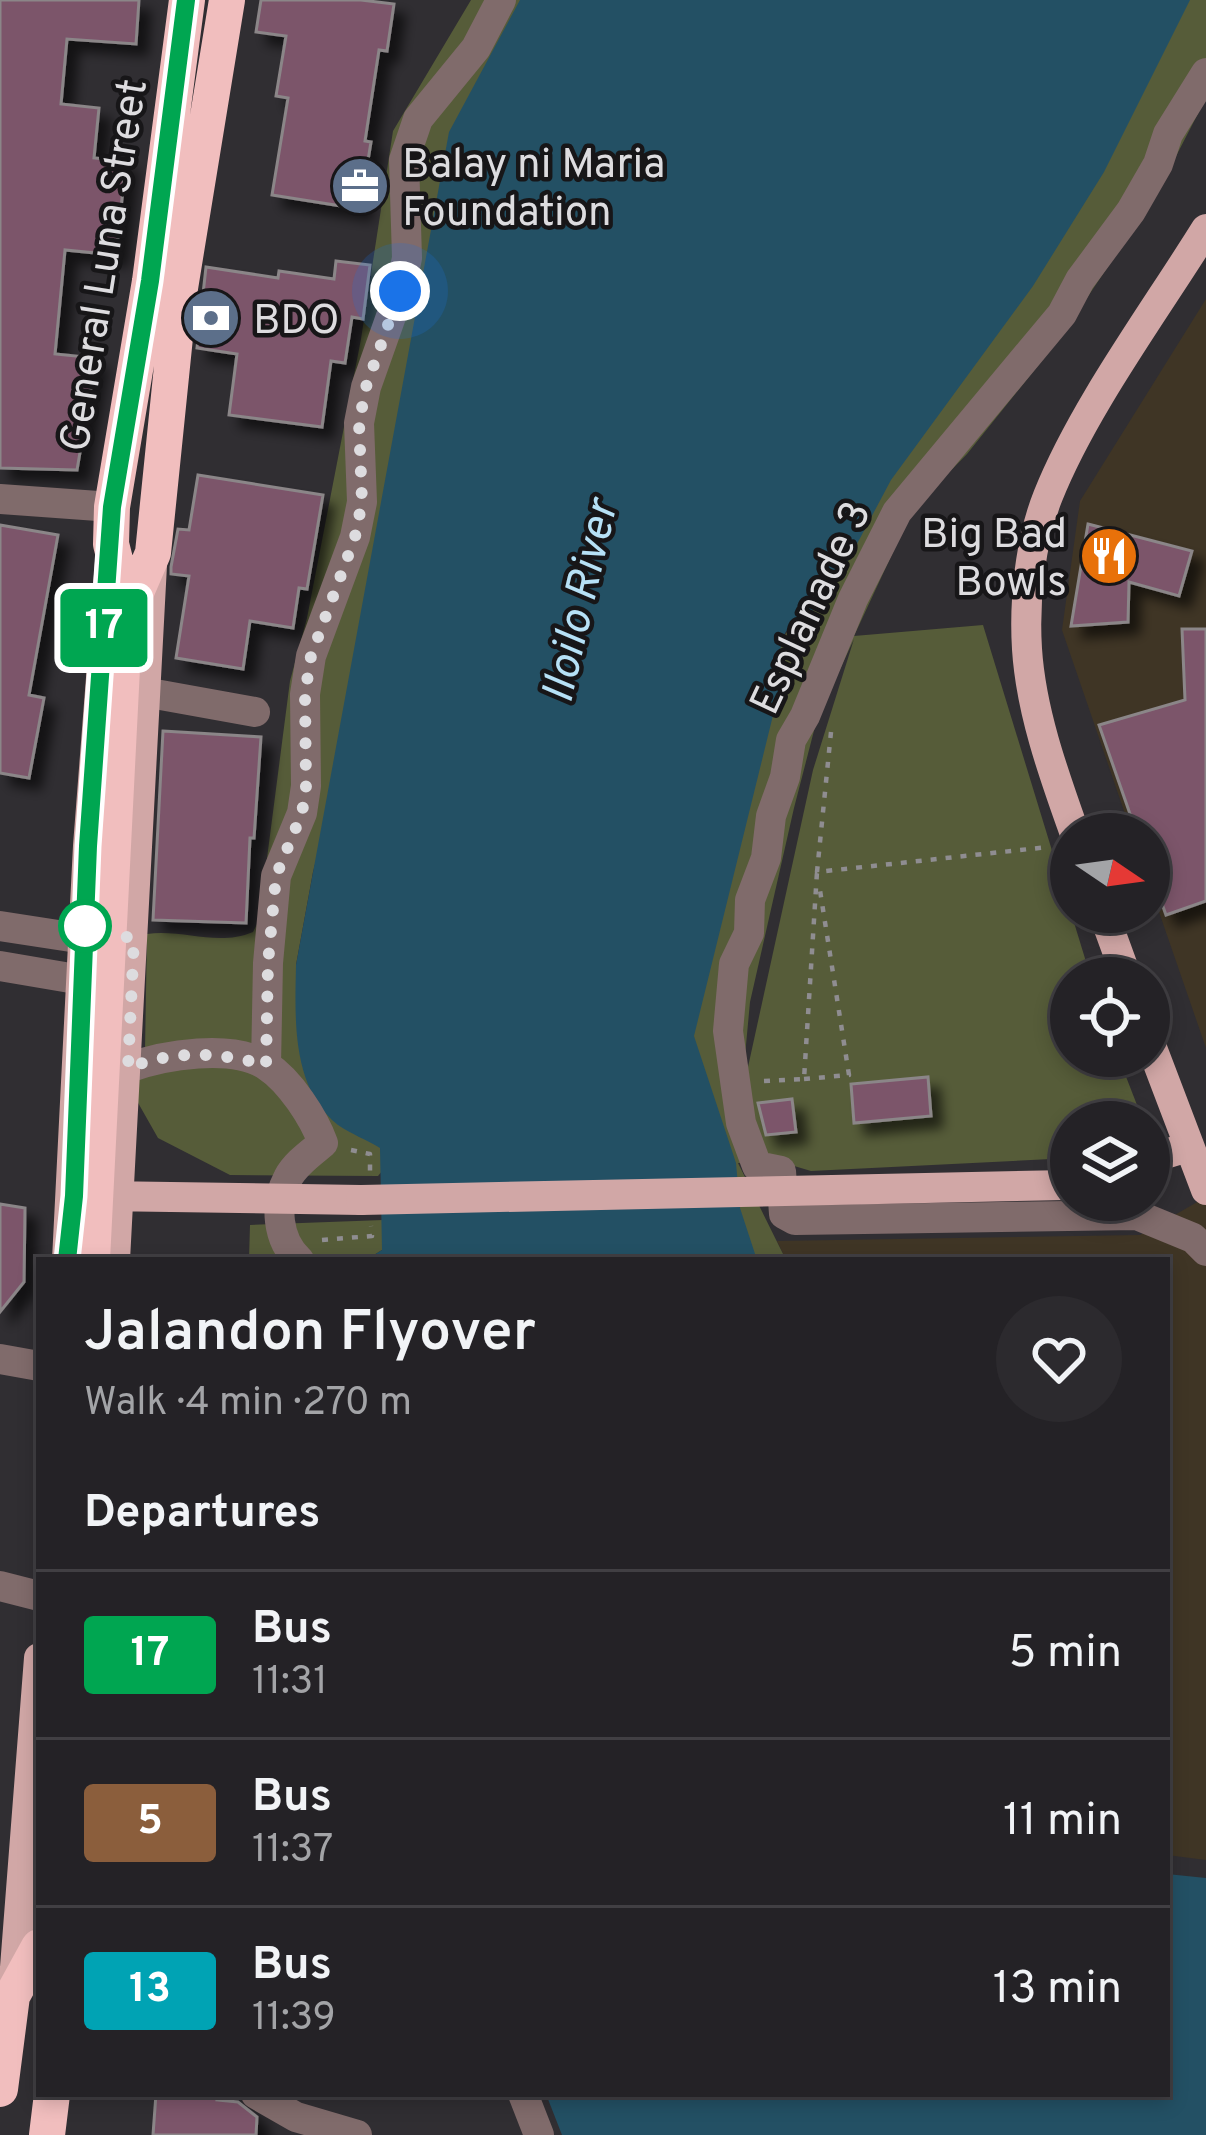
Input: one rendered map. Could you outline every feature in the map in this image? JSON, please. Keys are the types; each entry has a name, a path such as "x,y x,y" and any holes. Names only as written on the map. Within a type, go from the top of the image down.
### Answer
{"highway":[{"name":"General Luna Street","path":"128,611 112,525 187,0"},
{"name":"General Luna Street","path":"128,611 153,553 180,287 226,0"},
{"path":"92,1257 133,680 128,611"},
{"path":"0,2090 18,1947"},
{"path":"47,2135 52,2097"}],"main road":[{"path":"1057,813 1027,650 1030,572 1046,498 1081,430 1206,229"},
{"name":"General Luna Street","path":"68,1257 92,776 112,525"},
{"name":"General Luna Street","path":"115,1257 128,1068 133,680 153,553"},
{"path":"1167,1077 1197,1141 1206,1190"},
{"path":"74,1196 280,1202 1050,1185"},
{"path":"18,1947 36,1699"}],"street":[{"path":"295,1257 286,1247 280,1202 296,1167 322,1143 316,1125 266,1065 268,963 276,876 302,813 306,786 305,694 311,656 355,537 362,502 359,423 407,258 404,160 418,119 476,48 501,0"},
{"name":"Esplanade 3","path":"1206,73 1168,134 1158,164 1131,211 1080,280 1062,314 897,512 853,599 791,740 785,777 771,816 766,858 750,900 749,933 734,964 728,1030 741,1124 757,1166 781,1171 784,1214 808,1222 939,1215 1137,1215 1193,1238 1206,1250"},
{"path":"0,499 112,525"},
{"path":"133,680 255,712"},
{"path":"0,926 84,939"},
{"path":"0,966 82,980"},
{"path":"128,1068 175,1054 266,1065"},
{"path":"0,1359 36,1365"},
{"path":"0,1586 36,1595"},
{"path":"261,2097 296,2117 357,2135"},
{"path":"525,2097 539,2135"}],"path":[{"path":"804,1079 817,872 833,721 829,706 814,695"},
{"path":"817,872 1050,842"},
{"path":"735,1083 849,1075 817,872"}],"shaded area":[{"path":"1206,299 1206,1048 1166,933 1170,933 1170,813 1125,813 1062,630 1080,501"},
{"path":"1206,1197 1206,1860 1170,1855 1170,1257 785,1257 777,1241 1140,1235"}],"green space":[{"path":"471,0 537,0 313,872 296,965 380,1147 383,1170 378,1176 230,1175 158,1138 137,1101 134,1072 145,1050 147,934 226,938 253,932 259,920 290,681 307,618 361,339 393,131"},
{"path":"1159,0 1206,0 1206,98 1156,195 1060,338 967,454 913,509 854,636 983,625 1050,844 1050,933 1077,933 1085,957 1050,957 1050,1077 1126,1077 1135,1101 1050,1101 1050,1159 811,1171 784,1163 738,1163 785,1257 664,1257 665,1137 766,696 788,697 778,653 797,622 824,604 812,588","holes":["854,639 813,770 741,1099 750,1002 817,719"]},
{"path":"383,1220 382,1250 371,1257 249,1257 250,1225"}],"water":[{"name":"Iloilo River","path":"520,0 1190,0 1104,172 1033,286 891,480 825,604 795,620 785,633 775,667 781,683 694,1036 736,1163 740,1208 756,1257 371,1257 382,1250 380,1148 338,1125 323,1110 304,1072 296,965 449,132"},
{"path":"1170,1874 1206,1878 1206,2135 562,2135 547,2097 1170,2097"}],"building":[{"path":"0,0 139,0 136,44 67,39 61,104 99,108 94,158 126,161 116,255 65,250 55,354 96,358 77,470 0,468"},
{"path":"261,0 394,4 387,51 379,50 360,209 272,195 288,98 276,96 286,36 256,32"},
{"path":"336,261 370,265 363,319 352,317 345,363 331,361 322,427 229,415 237,354 197,348 206,267 278,278 279,271 334,279"},
{"path":"198,475 323,495 307,589 299,588 293,628 250,621 243,669 176,658 189,576 171,574 171,567 178,529 189,530"},
{"path":"1088,524 1192,551 1179,596 1129,582 1128,622 1071,626"},
{"path":"0,525 58,535 29,695 44,698 29,778 0,773"},
{"path":"1182,629 1206,629 1206,901 1170,914 1170,813 1130,813 1099,725 1185,700"},
{"path":"163,731 261,737 246,923 153,920"},
{"path":"928,1077 931,1116 854,1123 851,1084"},
{"path":"792,1099 796,1132 766,1135 758,1103"},
{"path":"0,1204 25,1208 24,1282 0,1312"},
{"path":"156,2097 218,2097 238,2102 257,2117 256,2135 153,2135"}],"bus line":[{"name":"17","path":"67,1257 88,846 112,507 150,281 186,0"}],"place":[{"name":"Balay ni Maria Foundation","path":"360,186"},
{"name":"BDO","path":"211,318"},
{"name":"Big Bad Bowls","path":"1109,556"}],"route":[{"path":"85,926 134,939 128,1068 175,1054 218,1054 266,1065 276,876 302,813 305,694 311,656 355,537 362,502 359,423 366,387 400,291"}]}
